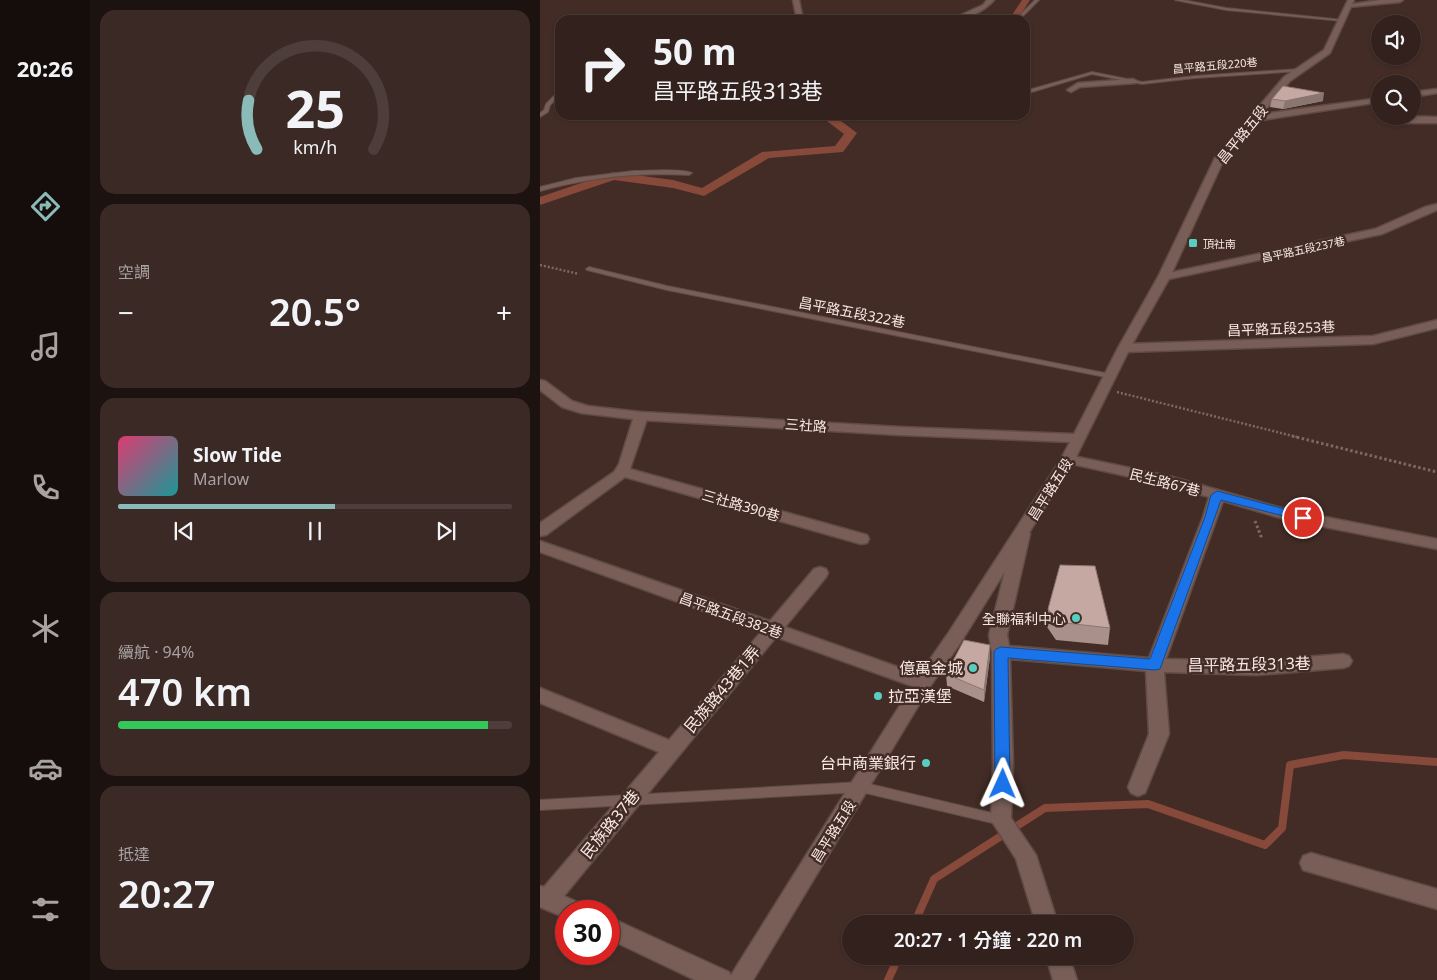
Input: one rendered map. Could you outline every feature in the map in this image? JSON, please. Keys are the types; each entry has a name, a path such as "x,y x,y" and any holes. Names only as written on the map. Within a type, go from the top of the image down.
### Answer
{"street":[{"path":"796,0 799,15"},
{"path":"964,15 984,6 991,0"},
{"path":"1350,2 1400,0"},
{"name":"昌平路五段","path":"740,980 861,787 923,683 960,638 1068,459 1124,348 1164,277 1220,158 1287,79 1327,51 1350,2"},
{"name":"昌平路五段220巷","path":"1071,90 1078,85 1133,81"},
{"path":"1421,94 1437,91"},
{"path":"1255,118 1371,101"},
{"path":"1365,102 1371,105"},
{"path":"1421,120 1437,120"},
{"name":"昌平路五段237巷","path":"1164,277 1378,232 1428,209 1437,207"},
{"name":"昌平路五段253巷","path":"1124,348 1373,340 1437,324"},
{"name":"三社路","path":"540,384 567,404 586,410 641,416 900,431 1079,438"},
{"path":"540,531 619,475 626,464 641,416"},
{"name":"民生路67巷","path":"1068,459 1169,481 1284,514 1437,544"},
{"name":"三社路390巷","path":"622,471 861,539"},
{"path":"1138,787 1159,734 1155,665 1211,517 1217,495"},
{"path":"1022,534 998,635 997,651 1003,765 1001,820 1025,855 1044,915"},
{"name":"昌平路五段382巷","path":"540,546 923,683"},
{"name":"民族路43巷1弄","path":"672,749 820,573"},
{"name":"昌平路五段313巷","path":"997,651 1155,665 1256,668 1343,661"},
{"path":"540,695 672,749"},
{"name":"民族路37巷","path":"544,897 630,800 672,749"},
{"path":"1311,863 1437,899"},
{"path":"620,933 721,980"},
{"path":"1060,965 1065,980"}],"lane":[{"path":"1022,15 1037,0"},
{"path":"1177,0 1226,9 1342,20"},
{"name":"昌平路五段220巷","path":"1030,92 1092,73 1142,83 1195,77 1299,70"},
{"path":"540,116 555,99"},
{"path":"540,189 609,174 658,171 688,173"},
{"name":"昌平路五段322巷","path":"589,269 667,288 1110,376"},
{"path":"540,805 861,787 1001,820"}],"building":[{"path":"1283,86 1324,93 1285,101 1272,99"},
{"name":"全聯福利中心","path":"1060,565 1095,566 1110,628 1057,622 1048,609"},
{"name":"億萬金城","path":"964,640 990,645 984,690 946,674"}],"waterway":[{"path":"1016,15 1026,0"},
{"path":"540,201 613,176 673,184 704,192 766,155 839,149 851,133 832,120"},
{"path":"918,915 934,879 1045,808 1148,804 1265,845 1282,828 1290,765 1344,755 1437,762"},
{"path":"888,980 895,965"}],"place":[{"name":"頂社南","path":"1193,243"},
{"name":"全聯福利中心","path":"1076,618"},
{"name":"億萬金城","path":"973,668"},
{"name":"拉亞漢堡","path":"878,696"},
{"name":"台中商業銀行","path":"926,763"}],"route":[{"path":"1003,784 1001,652 1155,665 1211,517 1217,495 1303,518"}]}
